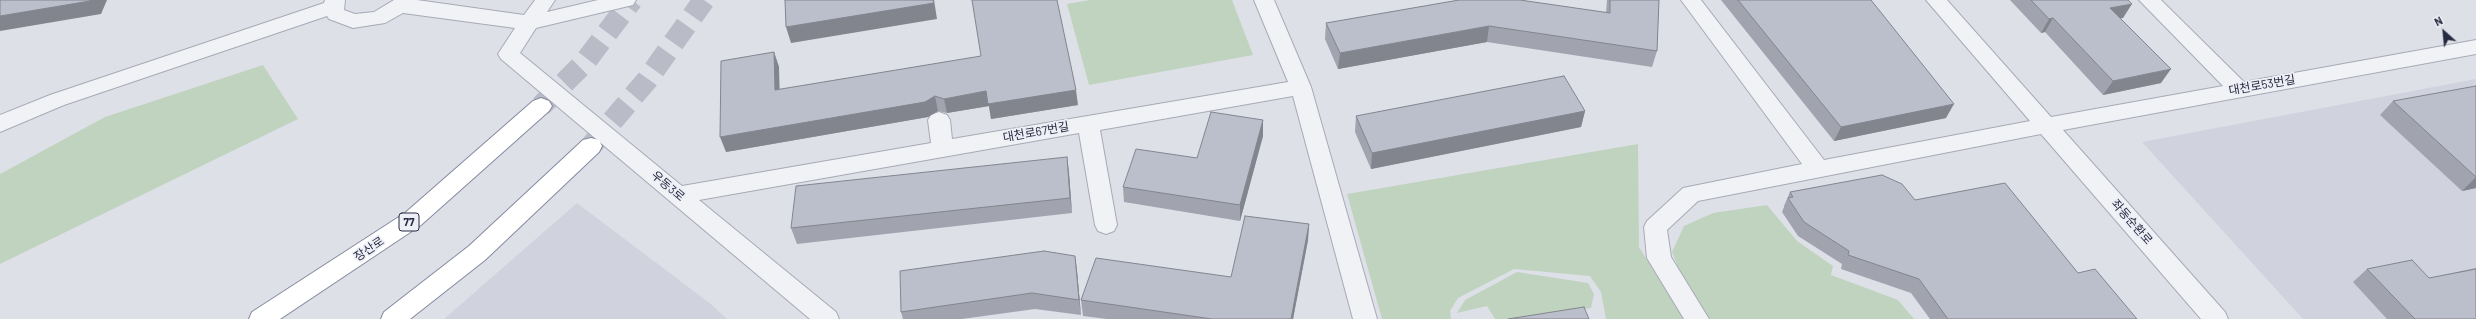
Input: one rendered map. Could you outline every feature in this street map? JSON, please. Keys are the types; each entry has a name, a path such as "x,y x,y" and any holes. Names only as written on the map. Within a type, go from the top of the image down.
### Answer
{"highway":[{"name":"장산로","path":"261,319 414,219 542,106"},
{"path":"393,319 477,253 590,146"}],"street":[{"path":"530,23 545,0"},
{"path":"0,124 58,100 334,4 336,14 343,18 359,20 378,18 404,3 530,23 626,0"},
{"path":"1264,0 1301,86 1365,319"},
{"path":"1691,0 1818,169"},
{"name":"좌동순환로","path":"1936,0 2048,125 2216,319"},
{"path":"2149,0 2239,89"},
{"name":"우동3로","path":"530,23 508,54 827,319"},
{"name":"대천로53번길","path":"2048,125 2476,47"},
{"name":"대천로67번길","path":"678,195 1301,86"},
{"path":"939,120 942,148"},
{"path":"1088,123 1106,225"},
{"path":"1697,319 1659,258 1655,227 1691,194 2048,125"}],"shaded area":[{"path":"2476,79 2476,319 2303,319 2142,142"},
{"path":"577,203 712,305 727,319 444,319"}],"green space":[{"path":"1090,0 1232,0 1253,55 1089,85 1067,4"},
{"path":"263,65 298,119 0,264 0,174 105,117"},
{"path":"1638,144 1639,247 1684,319 1606,319 1601,292 1590,276 1514,269 1458,298 1450,311 1451,319 1382,319 1347,194"},
{"path":"1767,205 1797,241 1833,266 1831,275 1898,300 1914,319 1707,319 1687,289 1672,252 1684,226 1713,213"},
{"path":"1517,272 1588,283 1594,294 1591,308 1520,319 1495,319 1487,306 1457,313 1465,300"}],"building":[{"path":"0,0 90,0 90,1 0,16"},
{"path":"785,0 933,0 934,3 786,27"},
{"path":"972,0 1057,0 1076,90 988,104 986,91 944,99 935,96 925,102 720,137 721,61 774,52 775,90 981,56"},
{"path":"1459,0 1520,0 1610,13 1610,0 1659,0 1657,51 1489,26 1340,53 1326,23"},
{"path":"1738,0 1871,0 1954,104 1841,127"},
{"path":"2031,0 2128,0 2132,4 2110,8 2171,69 2113,81 2053,18 2049,19"},
{"path":"1564,76 1585,111 1372,153 1356,116"},
{"path":"2476,86 2476,177 2393,101"},
{"path":"1211,112 1263,120 1240,205 1123,187 1136,149 1197,158"},
{"path":"1067,157 1070,198 791,228 796,186"},
{"path":"1882,175 1902,184 1915,200 2005,183 2078,273 2095,269 2137,319 1948,319 1919,279 1848,255 1849,251 1804,222 1788,198 1793,197 1790,192"},
{"path":"1245,216 1309,224 1291,319 1212,319 1081,300 1096,258 1231,277"},
{"path":"1044,251 1075,256 1079,300 1032,293 901,312 900,271"},
{"path":"2412,260 2429,278 2476,269 2476,319 2415,319 2367,269"},
{"path":"1584,307 1589,319 1508,319"}],"tunnel":[{"path":"541,106 585,62 632,0"},
{"path":"591,146 647,80 704,0"}]}
